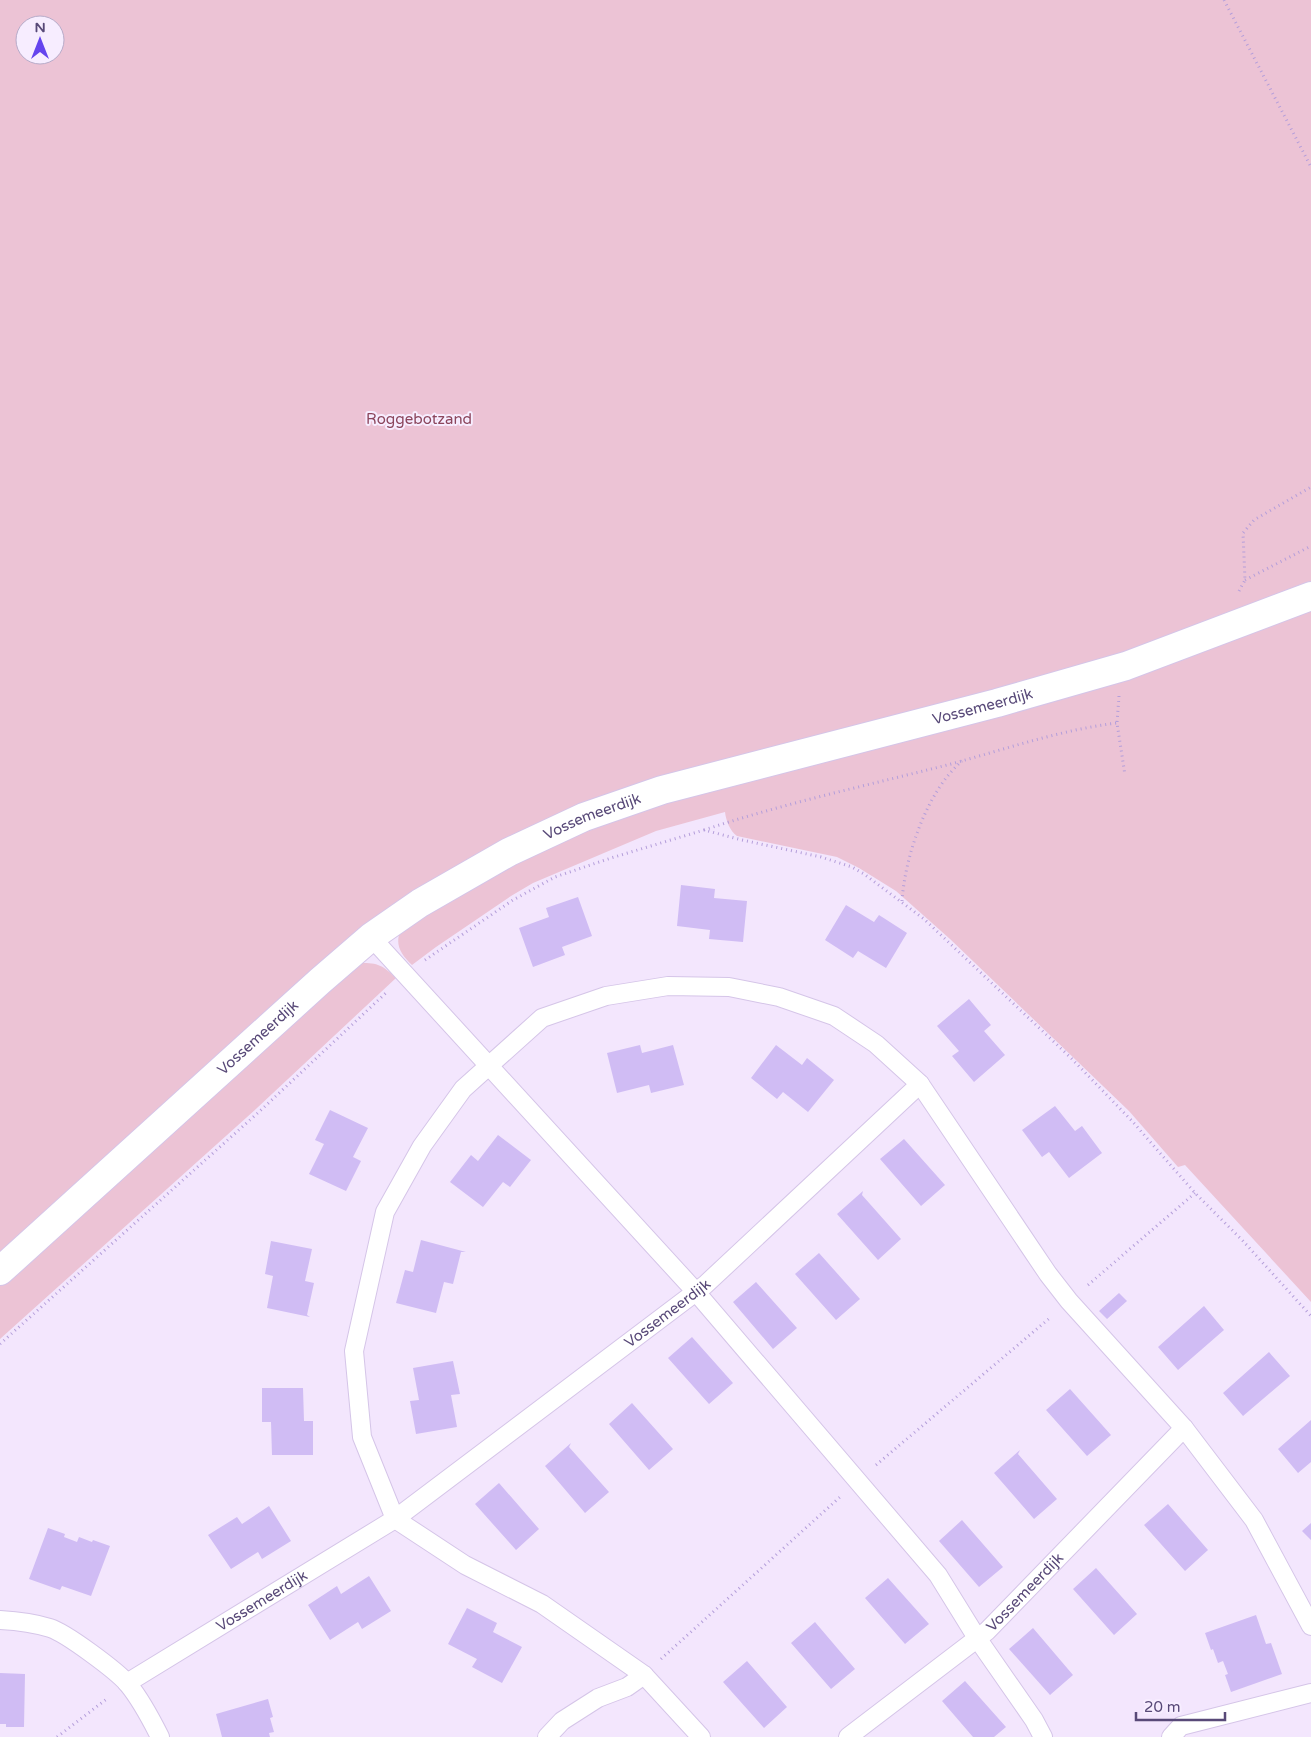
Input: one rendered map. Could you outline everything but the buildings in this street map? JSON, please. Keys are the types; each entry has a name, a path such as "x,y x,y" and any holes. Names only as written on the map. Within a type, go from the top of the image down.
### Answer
{"street":[{"name":"Vossemeerdijk","path":"0,1271 371,937 395,919 446,887 541,836 584,817 662,790 997,703 1119,668 1188,644 1311,596"}],"lane":[{"path":"371,937 696,1292 938,1575 977,1638 1034,1720 1043,1737"},
{"path":"701,1737 644,1675 542,1604 465,1565 395,1519 362,1437 354,1351 385,1212 427,1139 463,1089 542,1018 606,996 668,986 729,987 779,997 834,1016 876,1044 920,1084 1048,1274 1184,1428 1254,1520 1304,1596 1311,1626"},
{"name":"Vossemeerdijk","path":"127,1683 395,1519 696,1292 920,1084"},
{"name":"Vossemeerdijk","path":"848,1737 994,1624 1184,1428"},
{"path":"0,1620 27,1623 52,1629 78,1644 127,1683 148,1714 160,1737"},
{"path":"547,1737 562,1722 598,1698 627,1687 644,1675"},
{"path":"1171,1737 1181,1726 1311,1693"}],"path":[{"path":"1224,0 1311,167"},
{"path":"1236,596 1245,580 1243,533 1254,520 1311,487"},
{"path":"1245,580 1311,546"},
{"path":"1119,668 1119,713 1117,723 1125,775"},
{"path":"0,1344 238,1131 407,975 439,950 513,900 548,880 611,858 765,811 1059,734 1117,723"},
{"path":"902,902 904,883 918,831 945,780 963,760"},
{"path":"704,830 821,857 852,867 924,919 1071,1058 1132,1120 1195,1193 1243,1241 1311,1316"},
{"path":"644,1675 857,1481 1195,1193"},
{"path":"57,1737 127,1683"}],"green space":[{"name":"Roggebotzand","path":"0,0 1311,0 1311,1302 1185,1165 1178,1167 1129,1111 950,939 896,891 859,868 837,857 737,836 729,826 725,812 656,831 533,883 511,896 412,965 400,949 398,940 401,929 472,861 0,1259"},
{"path":"360,963 380,966 396,978 257,1108 0,1339 0,1284"}]}
